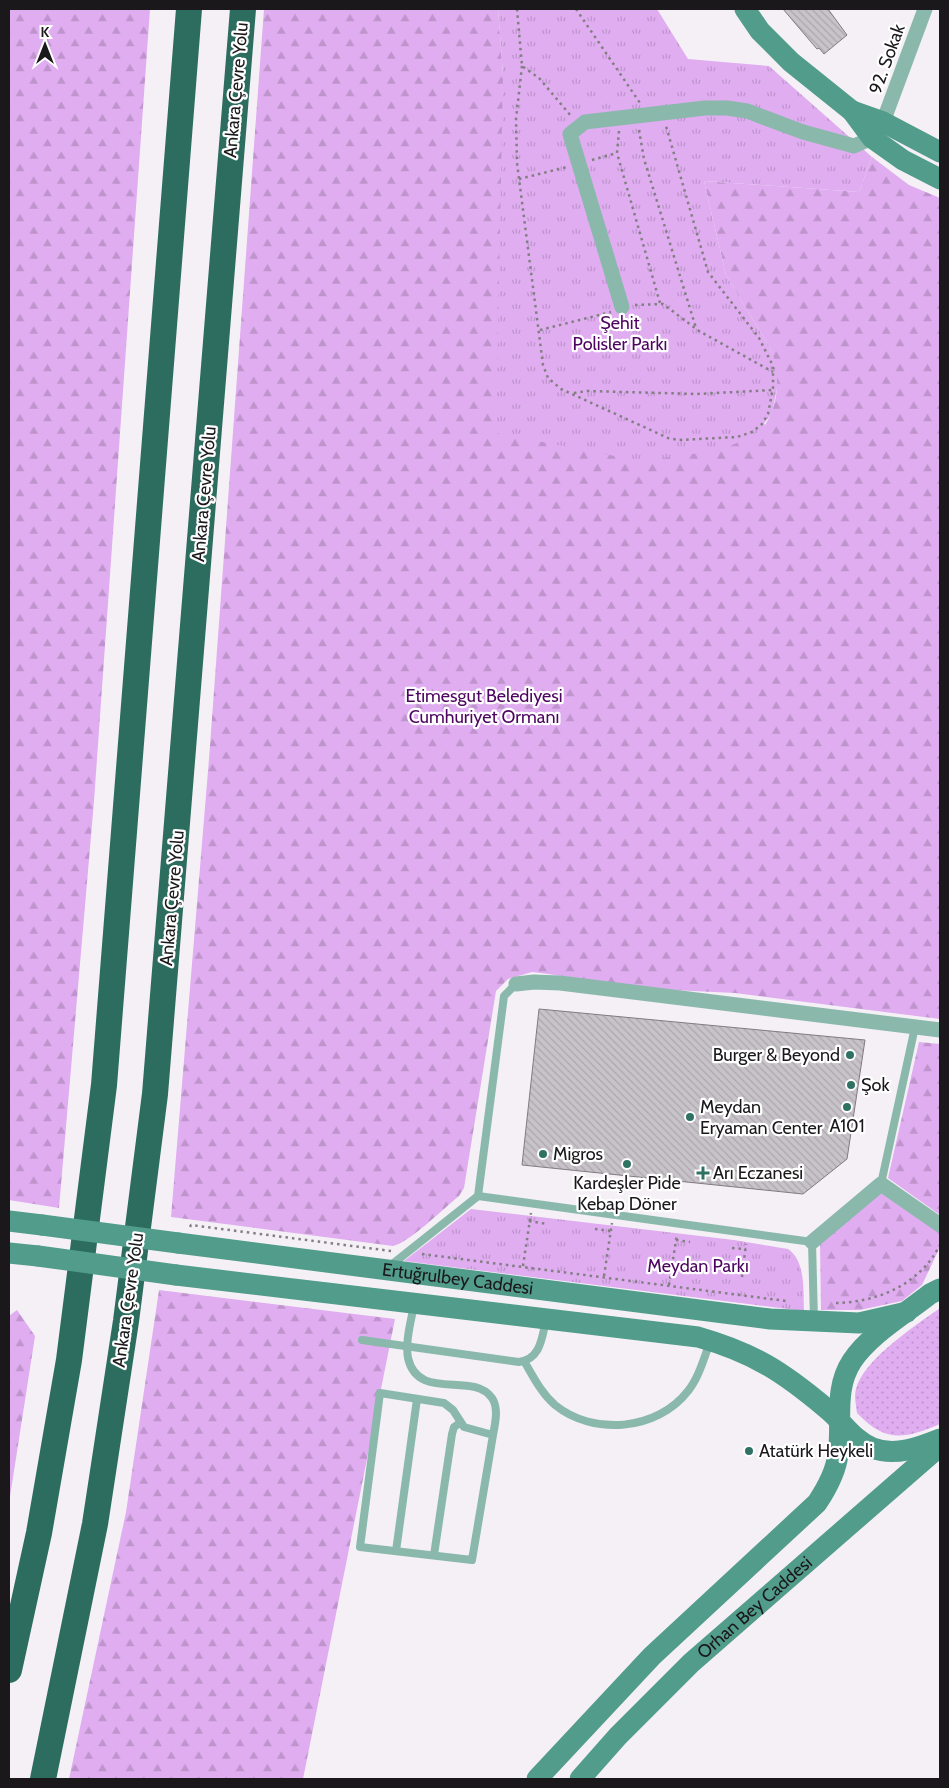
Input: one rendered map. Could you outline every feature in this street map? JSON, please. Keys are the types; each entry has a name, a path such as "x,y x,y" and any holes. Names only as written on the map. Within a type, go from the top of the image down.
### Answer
{"highway":[{"path":"9,1670 39,1533 65,1379 104,1085 189,9"},
{"name":"Ankara Çevre Yolu","path":"43,1779 95,1524 126,1321 155,1094 243,9"}],"main road":[{"path":"745,9 760,31 791,62 878,130 903,160 940,179"},
{"path":"878,130 940,152"},
{"name":"Ertuğrulbey Caddesi","path":"9,1220 42,1225 183,1238 386,1270 770,1319 814,1313 859,1323 907,1312"},
{"name":"Ertuğrulbey Caddesi","path":"9,1253 176,1275 698,1337 748,1354 790,1377 838,1418 858,1440 875,1449 903,1451 940,1439"},
{"path":"935,1291 940,1273"},
{"name":"Orhan Bey Caddesi","path":"538,1779 652,1656 817,1503 832,1477 838,1455 838,1418 841,1388 852,1362 873,1340 935,1291"},
{"name":"Orhan Bey Caddesi","path":"580,1779 618,1736 691,1663 940,1446"}],"street":[{"name":"92. Sokak","path":"878,130 925,9"},
{"path":"622,307 570,134 579,126 585,122 705,108 727,108 747,111 803,132 854,146 878,130"},
{"path":"516,984 534,982 560,983 940,1030"},
{"path":"812,1242 881,1184 940,1226"}],"lane":[{"path":"386,1270 478,1196 504,996 516,984"},
{"path":"881,1184 916,1026"},
{"path":"478,1196 812,1242 814,1313"},
{"path":"414,1303 408,1345 411,1366 421,1379 434,1383 477,1389 492,1398 496,1412 493,1435 472,1560 360,1547 380,1393 449,1406 460,1423 470,1430 493,1435"},
{"path":"362,1340 524,1361 537,1352 547,1319"},
{"path":"524,1361 545,1396 564,1412 597,1424 625,1424 654,1416 680,1400 694,1383 710,1340"},
{"path":"396,1551 417,1399"},
{"path":"434,1555 452,1430 460,1423"}],"path":[{"path":"517,9 522,66 516,119 517,164 540,330 543,365 548,378 561,389 668,438 698,440 737,437 752,432 762,424 768,414 773,366 760,338 708,272 670,143 643,115 627,85 576,9"},
{"path":"522,66 539,78 579,126"},
{"path":"643,115 617,153 660,303"},
{"path":"643,115 644,159 696,328"},
{"path":"540,330 606,314 622,307 660,303 670,307 696,328 773,372"},
{"path":"572,393 587,391 697,394 772,390"},
{"path":"523,1266 532,1204"},
{"path":"604,1276 613,1215"},
{"path":"529,1222 547,1224"},
{"path":"669,1284 678,1224"},
{"path":"183,1238 191,1225 669,1284 814,1313 892,1291 919,1275 940,1245"},
{"path":"595,1230 611,1231"},
{"path":"742,1277 748,1233"},
{"path":"676,1240 690,1242"},
{"path":"732,1248 746,1249"}],"green space":[{"path":"9,9 150,9 94,801 59,1208 9,1200"},
{"name":"Etimesgut Belediyesi Cumhuriyet Ormanı","path":"264,9 498,9 503,75 765,425 774,407 776,397 776,367 770,348 726,275 704,181 859,192 872,157 909,185 940,198 940,1019 735,993 651,989 532,972 508,979 496,991 464,1188 459,1196 408,1239 393,1246 171,1217 209,759"},
{"name":"Şehit Polisler Parkı","path":"498,9 657,9 688,59 769,66 872,157 859,192 704,181 726,275 770,348 775,361 777,388 772,413 757,433 722,450 640,461 496,433 503,75"},
{"path":"919,1042 940,1044 940,1215 888,1178"},
{"path":"880,1190 940,1233 940,1247 922,1285 902,1301 860,1310 821,1310 820,1240"},
{"name":"Meydan Parkı","path":"471,1209 734,1240 788,1249 794,1254 801,1269 804,1311 404,1261"},
{"path":"159,1290 395,1319 303,1779 69,1779 126,1512"},
{"path":"940,1308 940,1424 906,1435 886,1434 867,1423 857,1413 856,1389 869,1366 879,1355"},
{"path":"17,1310 35,1336 9,1503 9,1316"}],"building":[{"path":"783,9 828,9 847,35 824,54 819,48 817,49"},
{"name":"Meydan Eryaman Center","path":"539,1009 865,1040 847,1159 803,1194 522,1165"}],"place":[{"name":"Burger & Beyond","path":"850,1055"},
{"name":"Şok","path":"851,1085"},
{"name":"A101","path":"847,1107"},
{"name":"Meydan Eryaman Center","path":"690,1117"},
{"name":"Migros","path":"543,1154"},
{"name":"Kardeşler Pide Kebap Döner","path":"627,1164"},
{"name":"Arı Eczanesi","path":"703,1173"},
{"name":"Atatürk Heykeli","path":"749,1451"}]}
